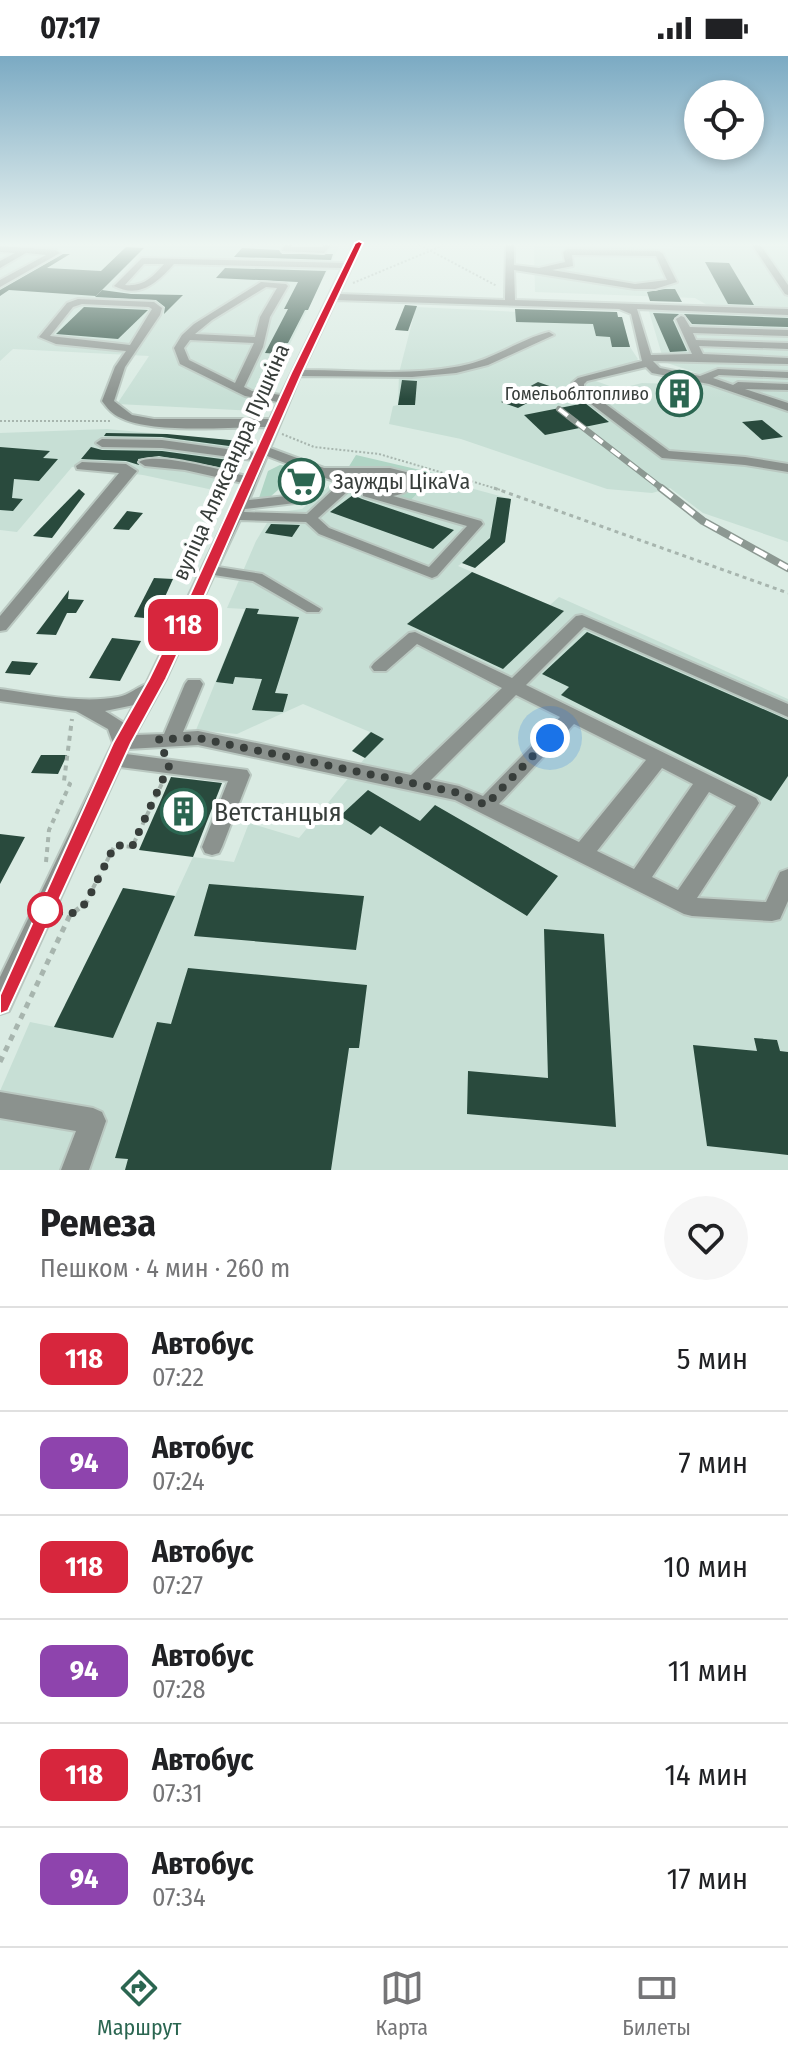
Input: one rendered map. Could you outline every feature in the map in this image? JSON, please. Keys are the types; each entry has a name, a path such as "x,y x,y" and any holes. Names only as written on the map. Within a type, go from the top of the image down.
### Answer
{"street":[{"path":"251,295 219,309 186,337 179,348 184,362 238,389 249,394 285,399"},
{"path":"238,389 260,340 265,317 278,295"},
{"path":"510,295 510,301"},
{"path":"333,297 649,307 787,300"},
{"name":"вуліца Аляксандра Пушкіна","path":"0,1003 118,751 157,679 209,570 333,297"},
{"path":"132,348 56,341 44,337 70,305 81,301 151,304 157,308 155,315 120,367 108,401 113,410 138,422 274,426"},
{"path":"621,306 635,312 648,361 665,374 721,384 788,387"},
{"path":"636,317 788,323"},
{"path":"681,319 699,357"},
{"path":"686,330 788,333"},
{"path":"296,373 399,373 459,369 477,365 532,339 549,335"},
{"path":"186,337 260,340"},
{"path":"692,343 788,346"},
{"path":"788,361 699,357 648,361 585,379 578,389 666,455 745,461 788,468"},
{"path":"698,381 718,372 788,375"},
{"path":"721,384 788,407"},
{"path":"102,443 162,444 263,453 322,474 384,491 400,490 408,483 405,476 390,472 322,474"},
{"path":"0,626 126,473 145,462 162,444"},
{"path":"145,462 185,466 250,481"},
{"path":"82,466 126,468 126,473"},
{"path":"237,510 290,500 307,486"},
{"path":"310,518 342,489"},
{"path":"237,510 310,518 324,531 432,573 476,524 368,493"},
{"path":"209,570 257,577 313,609"},
{"path":"415,783 582,620 788,711"},
{"path":"380,667 415,637 749,803 682,902"},
{"path":"74,708 119,704 141,698 157,679"},
{"path":"171,738 194,684"},
{"path":"0,695 74,708 116,725 118,751"},
{"path":"486,805 572,715"},
{"path":"118,751 171,738 198,738 459,793 692,907 772,912 788,878"},
{"path":"118,751 169,766 240,775 212,847"},
{"path":"583,853 659,758"},
{"path":"638,880 706,781"},
{"path":"0,1105 93,1121 75,1170"}],"path":[{"path":"0,421 138,422"},
{"path":"274,426 314,447 379,454 533,500 788,593"},
{"path":"45,871 49,830 70,784 64,781 74,708"},
{"path":"0,1062 70,915 86,903 115,845 132,847 169,766"}],"shaded area":[{"path":"0,295 315,295 256,411 117,404 149,356 13,349 0,361"},
{"path":"615,295 788,295 788,403 664,362 648,308 707,305 695,298"},
{"path":"416,307 622,317 630,347 638,359 634,363 586,375 593,380 618,389 642,383 709,385 788,411 788,542 703,513 670,488 652,493 607,489 461,439 389,424 393,406 398,405 399,373"},
{"path":"107,429 250,442 218,491 143,475 72,467 17,532 0,530 0,433"},
{"path":"356,455 433,473 433,478 409,502 337,482 389,494 413,486 411,477 348,468"},
{"path":"280,465 290,466 296,474 270,497 259,498 268,471"},
{"path":"433,478 511,499 505,542 475,568 462,563 458,566 550,605 559,597 788,699 788,1170 0,1170 0,1091 30,1022 55,1027 123,888 175,896 193,857 234,862 249,823 299,838 365,758 352,751 370,732 303,704 237,734 196,730 245,609 227,608 256,541 273,513 302,509 336,480 409,502"}],"building":[{"path":"183,295 164,314 165,307 156,300 95,297"},
{"path":"291,295 315,295 279,354 265,353 288,309 284,309"},
{"path":"648,295 678,295 682,302 650,301"},
{"path":"723,295 748,295 754,305 728,304"},
{"path":"405,305 417,306 408,331 395,330"},
{"path":"84,307 148,310 118,339 56,334"},
{"path":"515,309 617,312 618,317 622,317 630,347 612,347 610,337 596,336 593,324 516,322"},
{"path":"653,313 679,314 673,320 687,351 670,352"},
{"path":"684,314 788,318 788,327 692,324"},
{"path":"402,380 417,381 415,405 398,405"},
{"path":"538,382 555,388 518,408 501,402"},
{"name":"Гомельоблтопливо","path":"667,384 691,386 694,405 669,403"},
{"path":"585,403 609,422 545,435 524,415"},
{"path":"762,420 783,437 762,440 742,422"},
{"path":"106,433 167,434 250,442 244,448 162,437 104,436"},
{"path":"0,447 50,451 43,458 58,459 39,481 14,479 12,498 23,499 13,511 0,510"},
{"path":"91,447 162,451 236,461 229,469 159,456 138,459 139,465 126,461 81,459"},
{"path":"79,489 85,494 52,538 33,536"},
{"path":"353,495 454,530 433,549 330,512"},
{"path":"497,497 511,499 505,542 475,568 462,563 490,538"},
{"path":"127,511 143,513 129,530 113,529"},
{"path":"271,524 300,525 292,537 265,533"},
{"path":"472,572 564,611 503,669 407,624"},
{"path":"154,578 173,579 155,619 134,617"},
{"path":"69,590 68,599 84,600 76,613 67,613 56,635 36,634"},
{"path":"246,608 259,609 257,614 299,617 275,693 288,694 283,712 252,710 262,679 235,677 233,684 216,682"},
{"path":"587,632 788,720 788,776 771,801 561,695 569,687 542,674"},
{"path":"112,638 141,641 120,681 89,678"},
{"path":"12,661 38,663 30,675 5,673"},
{"path":"371,732 384,739 365,758 352,751"},
{"path":"41,755 67,755 58,774 31,773"},
{"name":"Ветстанцыя","path":"171,777 222,783 193,857 139,850"},
{"path":"368,790 420,821 435,805 558,876 527,916 380,826 371,835 340,816"},
{"path":"0,834 25,837 0,884"},
{"path":"209,884 364,896 356,950 194,936"},
{"path":"123,888 175,896 113,1038 54,1027"},
{"path":"544,929 604,934 616,1127 467,1114 468,1071 548,1078"},
{"path":"188,968 367,985 359,1048 349,1048 331,1170 125,1170 128,1159 115,1158 157,1022 171,1024"},
{"path":"754,1038 777,1040 780,1051 788,1052 788,1155 707,1146 693,1045 757,1051"}],"railway":[{"path":"559,409 664,490"},
{"path":"661,488 703,521 788,568"}],"bus line":[{"name":"118","path":"0,1003 122,743 157,679 240,505 296,373 334,295"}],"place":[{"name":"Гомельоблтопливо","path":"680,394"},
{"name":"Заужды ЦікаVа","path":"302,481"},
{"name":"Ветстанцыя","path":"183,812"}],"route":[{"path":"45,910 70,915 86,903 115,845 132,847 169,766 159,739 198,738 459,793 486,805 550,738"}]}
